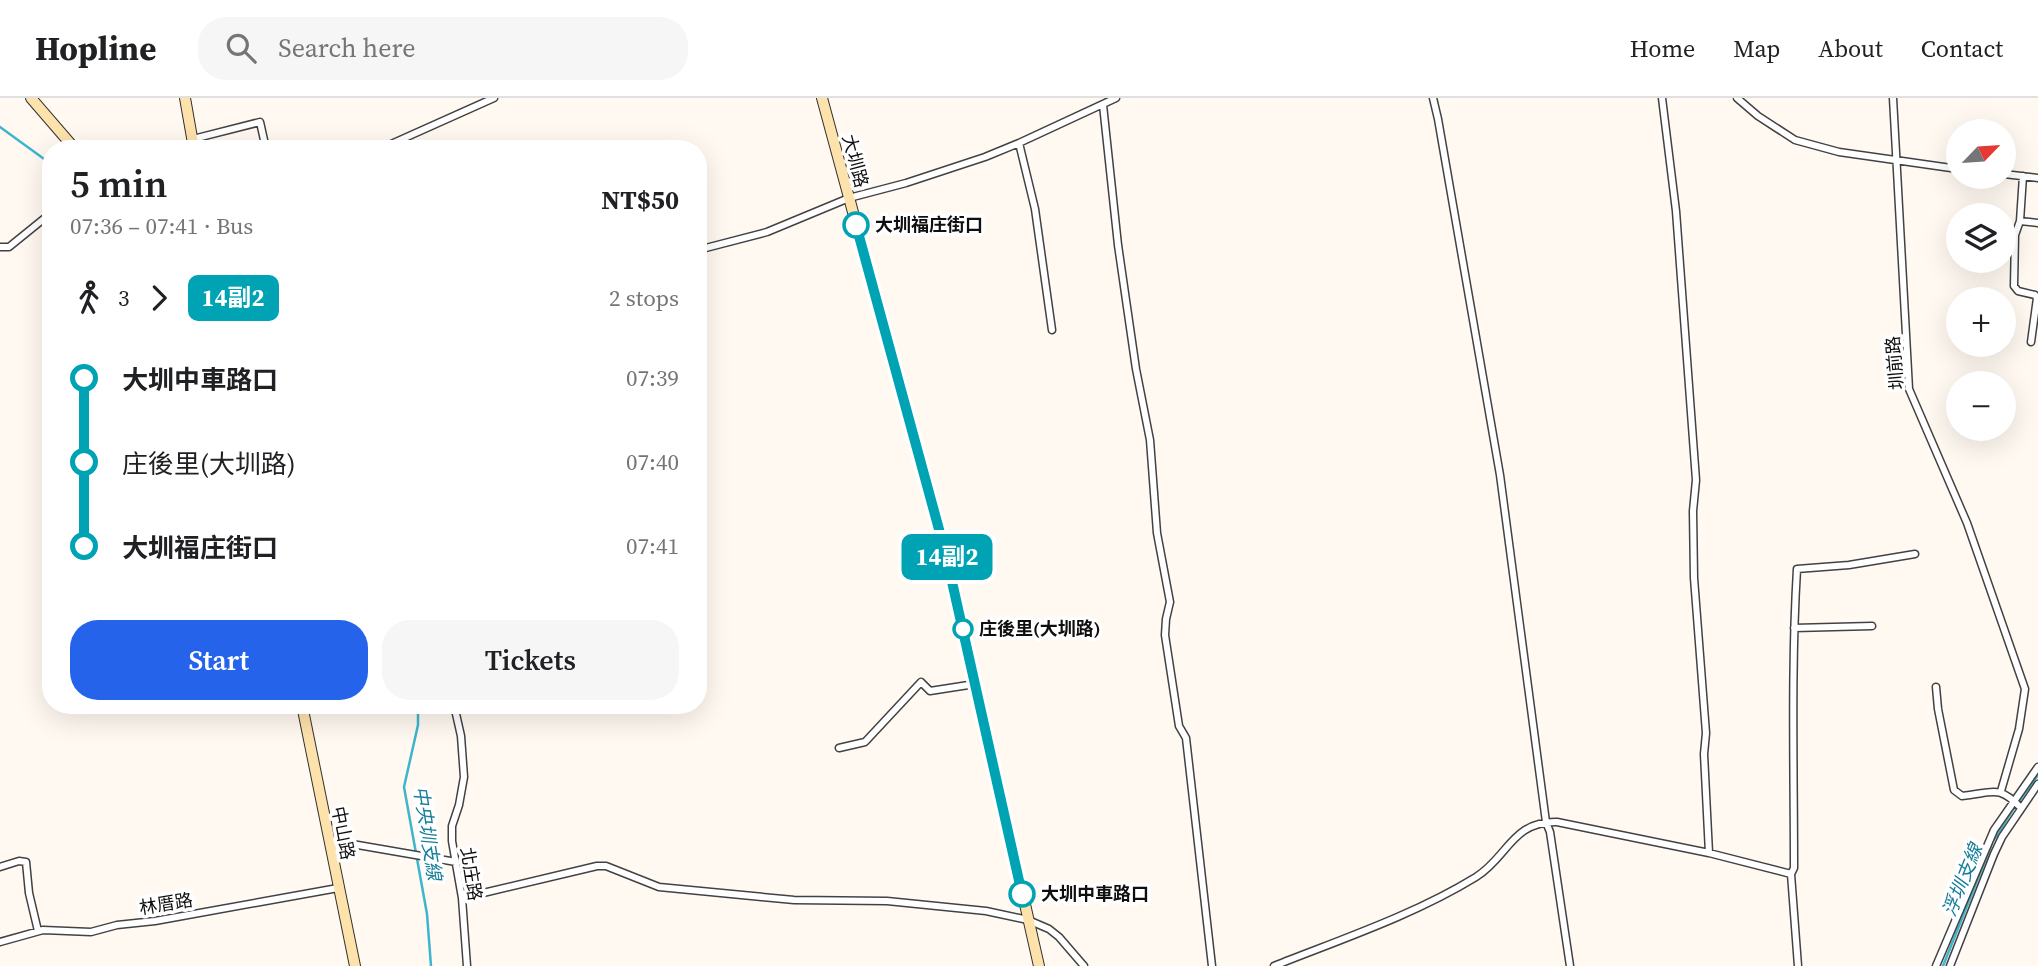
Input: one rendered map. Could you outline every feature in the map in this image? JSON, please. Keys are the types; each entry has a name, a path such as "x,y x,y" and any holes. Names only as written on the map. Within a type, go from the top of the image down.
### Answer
{"street":[{"path":"31,98 67,140"},
{"path":"185,98 192,140"},
{"path":"400,140 494,98"},
{"name":"大圳路","path":"822,98 946,555 1039,966"},
{"path":"707,248 767,232 849,198 938,172 1019,143 1116,98"},
{"path":"1433,98 1500,475 1546,822 1550,832 1570,966"},
{"path":"1662,98 1677,224 1696,480 1693,512 1694,578 1706,733 1704,754 1709,853"},
{"path":"1737,98 1758,116 1795,140 1839,152 1946,167"},
{"name":"圳前路","path":"1893,98 1909,389 1967,523 2025,689 2019,729 2001,792"},
{"path":"1103,105 1120,258 1150,440 1157,533 1170,602 1165,635 1179,726 1186,738 1212,966"},
{"path":"205,140 260,122 264,140"},
{"path":"1019,143 1035,209 1052,331"},
{"path":"2016,175 2038,178"},
{"path":"2023,176 2020,221 2015,234 2014,286 2018,291 2035,295 2037,298 2031,342"},
{"path":"0,247 9,247 42,220"},
{"path":"2020,221 2038,223"},
{"path":"1798,966 1791,874 1794,868 1794,628 1797,569 1849,565 1915,554"},
{"path":"1794,628 1872,626"},
{"path":"839,748 865,742 921,682 930,691 975,684"},
{"path":"1936,687 1954,790 1962,796 2001,792 2021,808"},
{"name":"中山路","path":"304,714 355,966"},
{"name":"北庄路","path":"456,714 461,736 464,777 460,805 452,827 452,841 462,898 467,966"},
{"path":"1937,966 1985,848 2013,800 2038,767"},
{"path":"1950,966 1994,854 2038,784"},
{"path":"1274,966 1363,931 1455,888 1485,870 1519,833 1546,822 1709,853 1791,874"},
{"path":"330,848 352,844 456,862"},
{"path":"0,867 26,862 29,893 38,931"},
{"path":"462,898 601,865 615,868 659,887 794,900 887,901 986,911 1028,920 1054,933 1084,966"},
{"name":"林厝路","path":"0,942 49,929 91,932 117,925 155,921 338,888"}],"waterway":[{"name":"中央圳支線","path":"0,127 42,157"},
{"name":"中央圳支線","path":"418,714 404,787 427,914 431,966"},
{"name":"浮圳支線","path":"2020,800 2038,775"},
{"name":"浮圳支線","path":"1943,966 1993,841 2014,808"}],"bus line":[{"name":"14副2","path":"856,225 946,555 1022,894"}],"place":[{"name":"大圳福庄街口","path":"856,225"},
{"name":"庄後里(大圳路)","path":"963,629"},
{"name":"大圳中車路口","path":"1022,894"}]}
